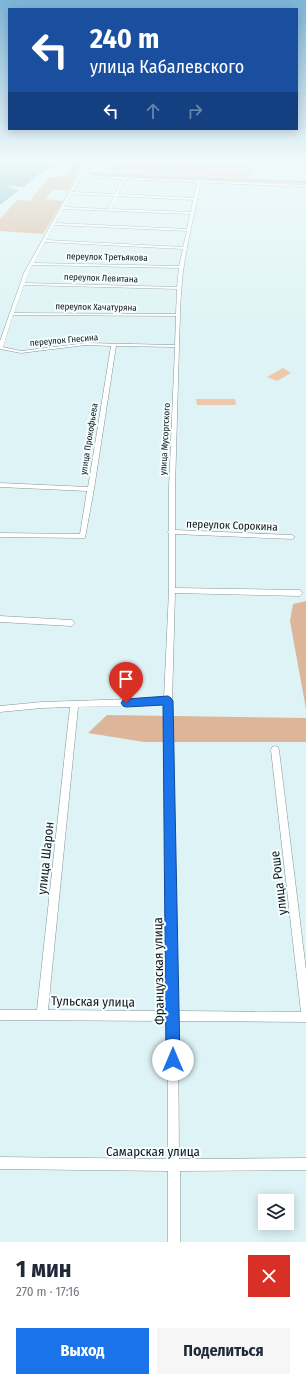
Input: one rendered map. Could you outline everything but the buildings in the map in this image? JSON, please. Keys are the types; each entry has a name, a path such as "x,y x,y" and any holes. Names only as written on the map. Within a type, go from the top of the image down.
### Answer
{"street":[{"path":"0,348 1,341 31,264 56,218"},
{"name":"улица Мусоргского","path":"168,701 172,590 171,532 179,288 181,267 191,218"},
{"path":"53,224 188,230"},
{"path":"44,241 186,248"},
{"name":"переулок Третьякова","path":"31,264 181,267"},
{"name":"переулок Левитана","path":"23,284 179,288"},
{"name":"переулок Хачатуряна","path":"12,314 179,315"},
{"name":"переулок Гнесина","path":"0,348 22,352 86,344 178,346"},
{"name":"улица Прокофьева","path":"0,535 83,536 114,344"},
{"path":"0,485 91,489"},
{"name":"переулок Сорокина","path":"171,532 292,537"},
{"path":"172,590 300,593"},
{"path":"0,619 71,622"},
{"path":"0,709 74,704 168,701"},
{"name":"Французская улица","path":"168,701 173,1016 174,1242"},
{"name":"улица Шарон","path":"42,1015 74,704"},
{"name":"улица Роше","path":"275,750 306,1012"},
{"name":"Тульская улица","path":"0,1015 306,1017"},
{"name":"Самарская улица","path":"0,1163 173,1165 306,1164"}],"shaded area":[{"path":"53,218 43,234 0,231 0,219"},
{"path":"283,368 291,373 277,381 267,377"},
{"path":"196,399 235,399 236,405 197,405"},
{"path":"306,601 306,709 290,621 293,604"},
{"path":"107,715 306,718 306,742 144,742 88,733"}],"route":[{"path":"126,703 168,701 173,1060"}]}
